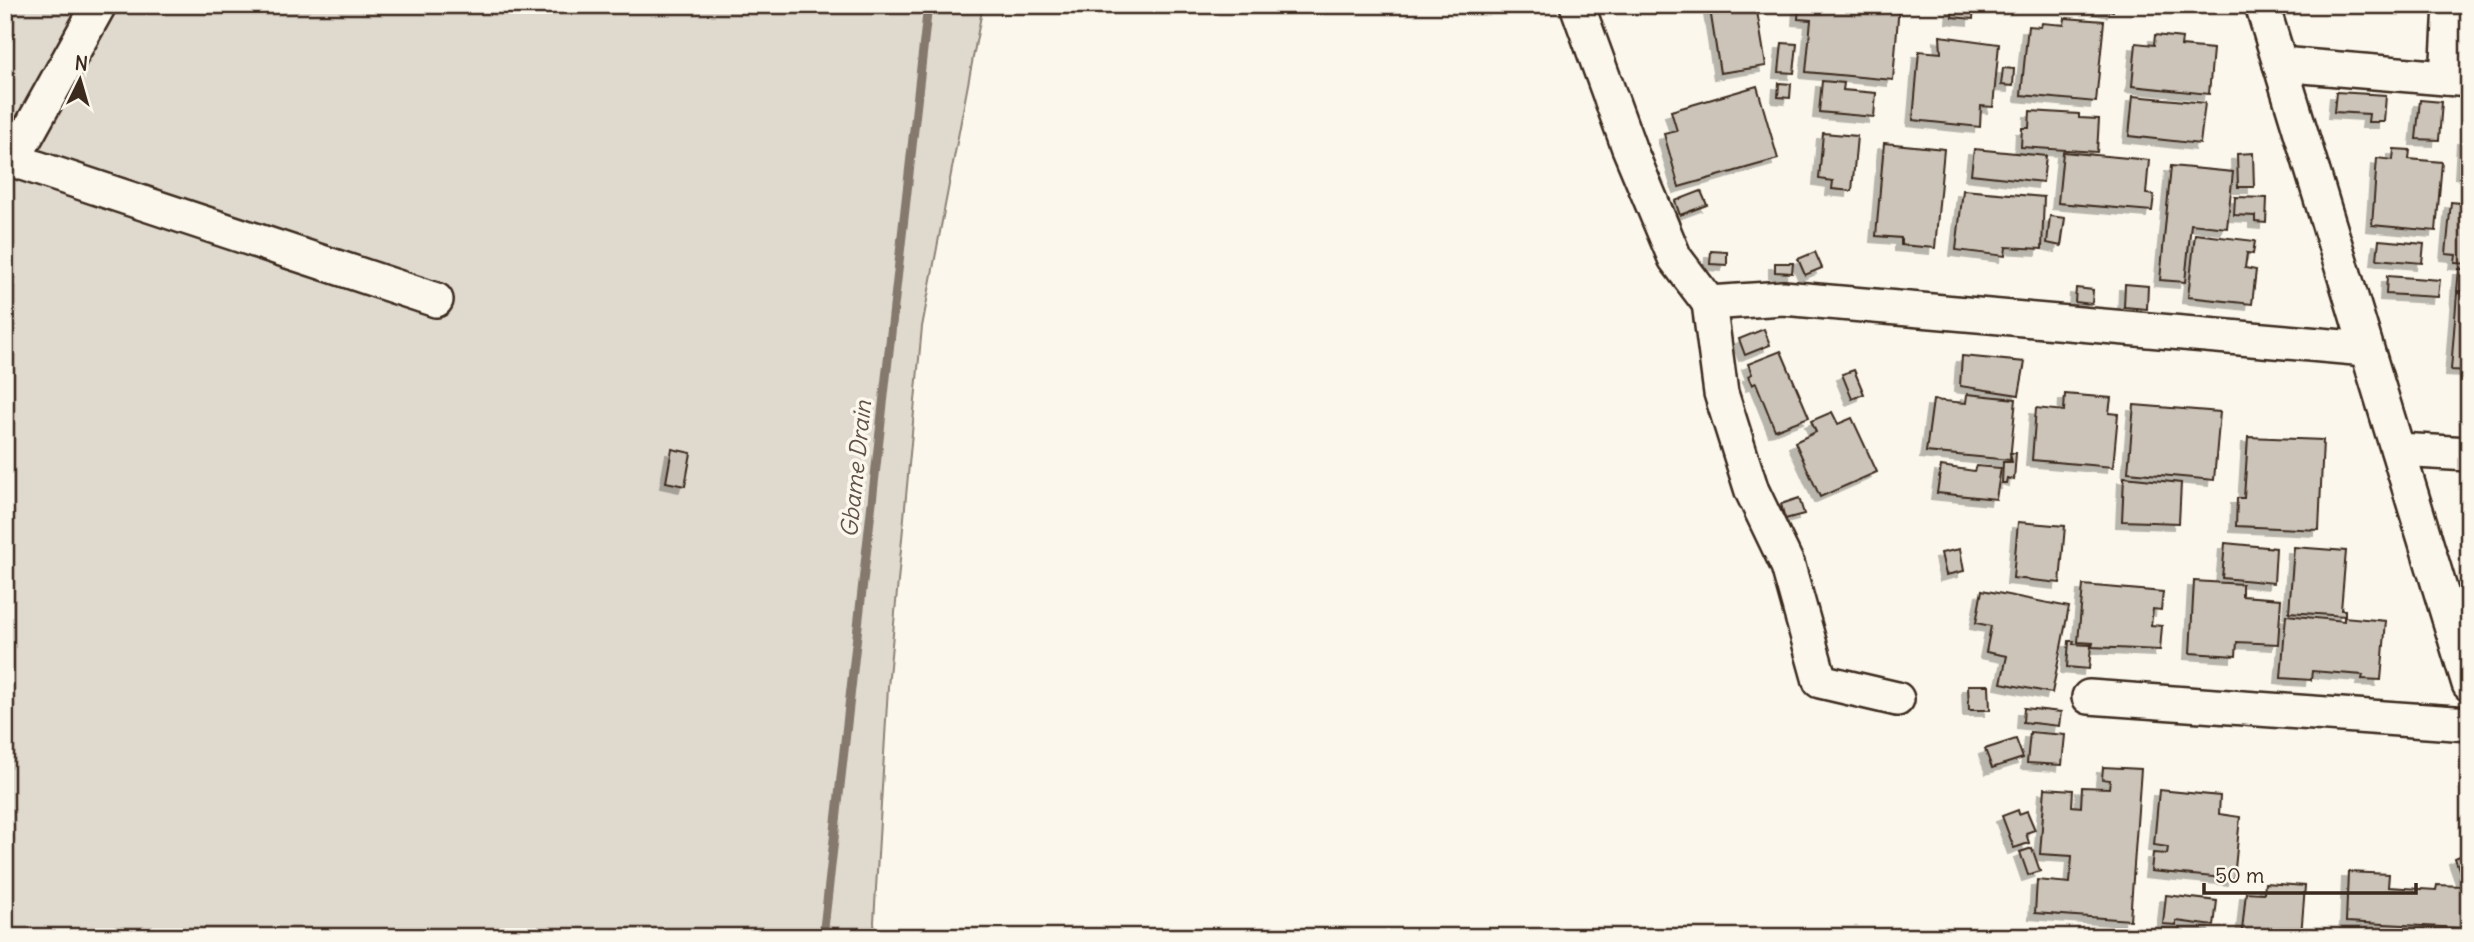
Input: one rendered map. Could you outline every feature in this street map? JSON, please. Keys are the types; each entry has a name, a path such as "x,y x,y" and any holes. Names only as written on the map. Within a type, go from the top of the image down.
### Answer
{"street":[{"path":"99,5 9,159 436,300"},
{"path":"1577,5 1629,148 1675,258 1709,303 1721,393 1752,491 1788,566 1820,681 1897,699"},
{"path":"2262,5 2469,684"},
{"path":"2280,64 2458,79 2451,5"},
{"path":"1709,303 1783,298 2367,349"},
{"path":"2398,450 2469,454"},
{"path":"2090,697 2469,724"}],"shaded area":[{"path":"5,5 983,5 922,327 888,687 875,937 5,937"}],"building":[{"path":"1756,5 1766,66 1720,73 1710,9"},
{"path":"1799,5 1899,5 1893,80 1806,72 1811,20 1798,19"},
{"path":"1953,5 1974,5 1973,19 1952,17"},
{"path":"2088,5 2114,5 2113,11"},
{"path":"2065,18 2104,21 2096,102 2021,95 2028,26 2041,27 2042,23 2064,25"},
{"path":"2155,35 2182,38 2181,46 2213,49 2209,94 2132,86 2136,43 2154,45"},
{"path":"1940,36 1999,44 1993,107 1981,106 1980,127 1913,120 1919,51 1941,53"},
{"path":"1782,43 1797,44 1794,73 1779,72"},
{"path":"2003,68 2014,69 2013,86 2001,85"},
{"path":"1822,81 1844,83 1843,90 1876,93 1874,117 1819,112"},
{"path":"1779,83 1791,84 1790,98 1778,97"},
{"path":"1757,86 1778,159 1679,187 1664,134 1677,131 1671,111"},
{"path":"2336,92 2386,95 2384,122 2368,122 2369,114 2334,112"},
{"path":"2133,96 2205,103 2200,144 2129,136"},
{"path":"2420,100 2442,102 2439,140 2416,139"},
{"path":"2030,111 2079,114 2079,118 2099,119 2097,152 2021,147 2022,128 2029,128"},
{"path":"1823,133 1857,136 1852,191 1832,189 1833,181 1819,179"},
{"path":"2463,138 2469,139 2469,173 2461,172"},
{"path":"1884,143 1944,149 1935,248 1901,245 1901,238 1876,236"},
{"path":"1974,149 2046,156 2043,182 1971,174"},
{"path":"2394,149 2410,150 2409,159 2442,162 2436,231 2372,225 2377,158 2393,160"},
{"path":"2063,152 2149,160 2146,194 2154,195 2152,211 2058,203"},
{"path":"2253,153 2254,187 2238,187 2237,154"},
{"path":"2171,166 2233,172 2227,228 2191,224 2185,282 2160,280"},
{"path":"1963,190 2044,197 2042,249 2006,247 2005,256 1956,250"},
{"path":"1701,191 1707,205 1680,215 1675,201"},
{"path":"2235,197 2267,198 2266,223 2255,222 2255,216 2234,215"},
{"path":"2451,202 2469,204 2469,264 2455,263 2456,255 2446,254"},
{"path":"2050,216 2065,218 2061,246 2047,243"},
{"path":"2195,234 2255,241 2253,254 2247,253 2245,268 2256,270 2252,304 2188,297"},
{"path":"2379,240 2424,244 2422,263 2377,259"},
{"path":"1711,251 1727,252 1727,265 1710,264"},
{"path":"1815,252 1822,268 1805,275 1798,259"},
{"path":"1775,263 1793,263 1792,273 1775,272"},
{"path":"2459,269 2469,269 2469,291 2457,291"},
{"path":"2387,276 2440,280 2438,297 2386,294"},
{"path":"2125,284 2148,286 2147,309 2124,307"},
{"path":"2076,288 2093,290 2092,304 2075,302"},
{"path":"2457,293 2469,294 2469,371 2451,370"},
{"path":"1764,329 1770,345 1745,355 1739,339"},
{"path":"1781,351 1809,417 1775,430 1756,383 1752,385 1748,376 1752,374 1748,364"},
{"path":"1962,356 2025,362 2019,395 1960,386"},
{"path":"1854,370 1864,394 1852,399 1842,374"},
{"path":"1967,394 2016,399 2010,460 1926,452 1933,400 1966,403"},
{"path":"2065,394 2111,398 2109,413 2118,414 2113,467 2032,460 2036,408 2064,411"},
{"path":"2134,405 2220,412 2214,480 2128,472"},
{"path":"1832,412 1838,424 1852,418 1877,472 1820,497 1795,442 1816,432 1811,421"},
{"path":"2248,437 2323,440 2319,530 2236,526 2237,498 2244,498"},
{"path":"672,449 691,453 685,486 666,482"},
{"path":"2010,453 2016,453 2014,480 2007,478 2006,483 2002,483 2003,462 2012,462"},
{"path":"1941,466 1974,471 1976,466 2001,468 1996,499 1937,493"},
{"path":"2124,477 2181,483 2179,523 2122,521"},
{"path":"1799,498 1804,514 1785,519 1781,504"},
{"path":"2018,522 2065,526 2060,583 2013,578"},
{"path":"2225,543 2276,548 2274,583 2222,578"},
{"path":"2294,547 2346,551 2341,610 2345,610 2345,616 2289,612"},
{"path":"1960,549 1964,571 1946,575 1941,553"},
{"path":"2194,581 2242,584 2242,596 2281,599 2278,644 2237,642 2236,656 2190,653"},
{"path":"2083,585 2163,592 2161,610 2153,609 2151,625 2162,626 2160,650 2092,647 2093,643 2078,642"},
{"path":"1982,590 2069,607 2052,693 2001,683 2007,656 1986,652 1991,626 1976,623"},
{"path":"2286,615 2344,621 2344,617 2386,621 2381,680 2362,679 2363,675 2312,671 2311,680 2281,678"},
{"path":"2069,641 2074,641 2073,644 2091,645 2089,669 2067,667"},
{"path":"1968,685 1989,685 1990,710 1969,710"},
{"path":"2024,708 2061,712 2059,726 2023,722"},
{"path":"2030,732 2065,735 2062,765 2027,763"},
{"path":"2016,739 2023,758 1992,768 1985,749"},
{"path":"2103,767 2141,769 2130,920 2035,913 2037,880 2070,883 2072,856 2040,854 2045,788 2073,790 2072,806 2081,807 2082,787 2109,788 2110,780 2102,779"},
{"path":"2159,790 2220,796 2219,814 2240,817 2234,879 2151,871 2153,853 2167,854 2168,847 2154,845"},
{"path":"2018,810 2019,814 2027,811 2035,830 2026,833 2029,843 2014,848 2002,816"},
{"path":"2032,848 2040,871 2028,875 2020,852"},
{"path":"2469,852 2469,876 2462,878 2455,858"},
{"path":"2348,872 2389,874 2388,887 2436,890 2437,885 2463,886 2461,928 2346,922"},
{"path":"2265,883 2305,886 2301,936 2242,931 2246,892 2264,893"},
{"path":"2166,895 2217,901 2214,926 2176,921 2176,925 2163,924"}],"waterway":[{"name":"Gbame Drain","path":"823,937 928,5"}]}
